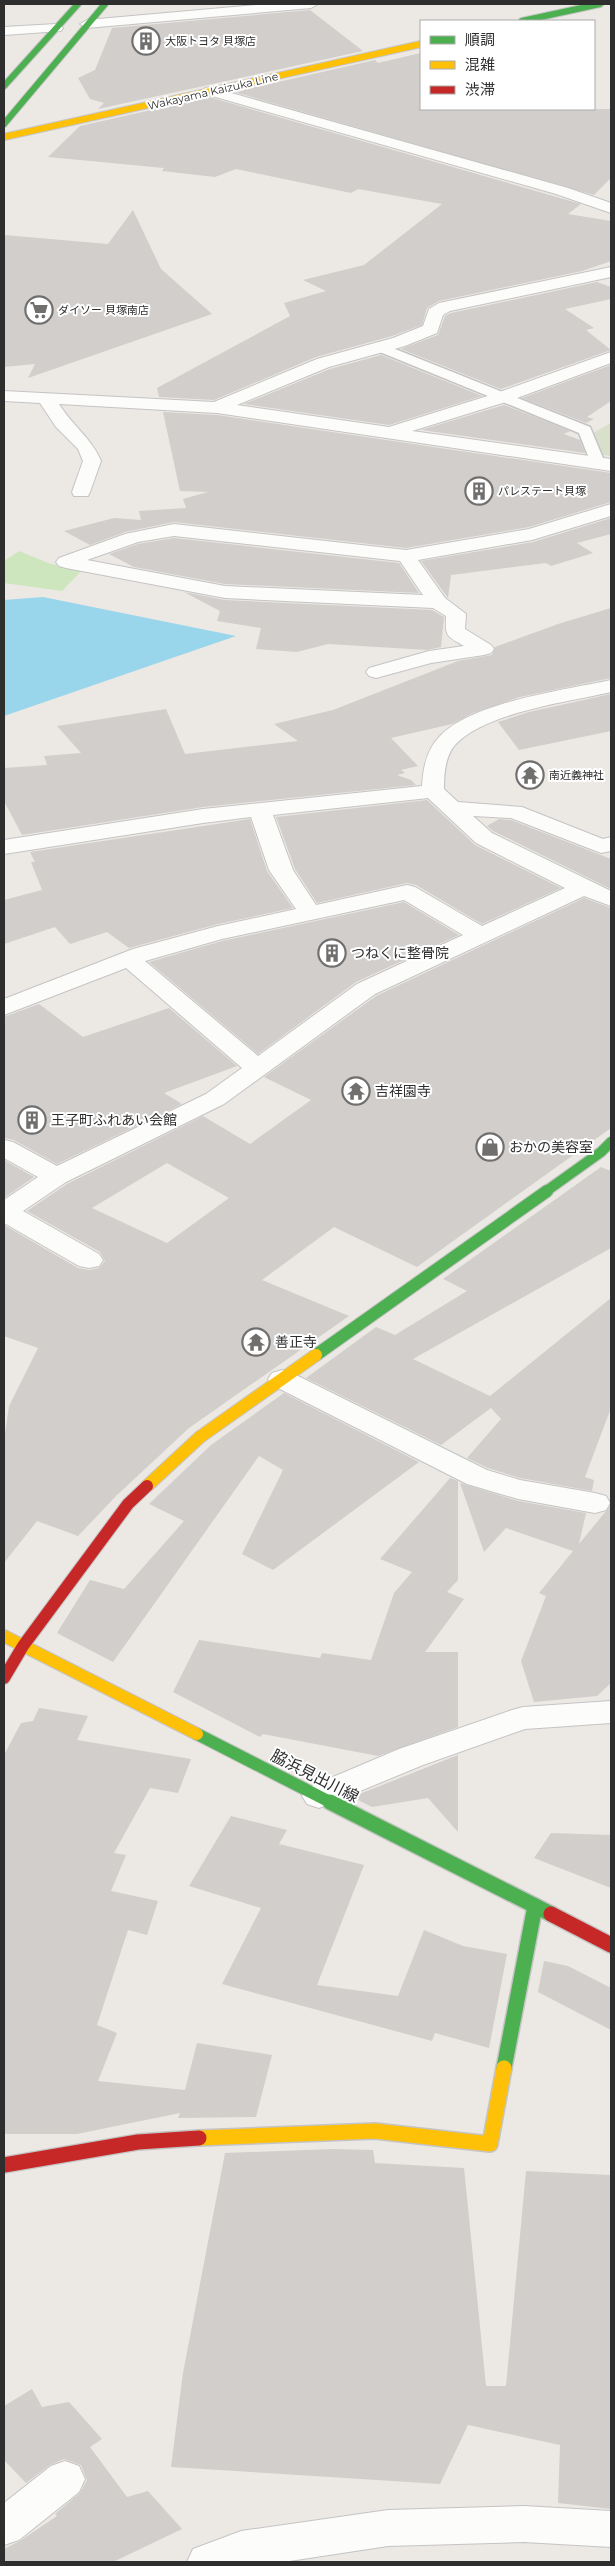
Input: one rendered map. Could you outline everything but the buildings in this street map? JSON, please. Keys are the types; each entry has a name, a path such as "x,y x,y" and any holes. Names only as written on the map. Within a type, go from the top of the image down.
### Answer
{"main road":[{"path":"4,86 78,4"},
{"path":"4,124 105,4"},
{"path":"526,20 595,4"},
{"name":"Wakayama Kaizuka Line","path":"4,137 420,44"},
{"path":"4,1678 23,1646 128,1504 200,1437 593,1158 611,1142"},
{"name":"脇浜見出川線","path":"4,1636 611,1945"},
{"path":"4,2165 138,2142 259,2134 374,2131 490,2144 535,1906"}],"street":[{"path":"88,24 312,4"},
{"path":"4,31 56,28"},
{"path":"210,91 611,208"},
{"path":"594,202 611,191"},
{"path":"217,408 323,363 399,342 431,328 435,313 445,306 611,272"},
{"path":"390,432 503,397 611,357"},
{"path":"4,396 217,408 604,464"},
{"path":"46,398 62,423 86,447 92,460 81,492"},
{"path":"438,602 225,592 66,562 109,544 150,532 174,530 406,556 532,534 611,510"},
{"path":"376,672 429,657 484,648 455,632 456,614 438,602 406,556"},
{"path":"433,791 433,765 447,740 466,724 492,715 611,686"},
{"path":"4,847 203,816 433,791 484,838 583,888 611,899"},
{"path":"452,808 514,812 601,846 611,844"},
{"path":"260,810 281,870 310,913"},
{"path":"89,1260 4,1212 57,1176 215,1099 366,989 583,888"},
{"path":"4,1008 129,959 218,933 407,892 481,935"},
{"path":"129,959 257,1068"},
{"path":"4,1148 57,1176"},
{"path":"282,1379 477,1477 518,1489 595,1503"},
{"path":"319,1796 411,1757 523,1718 611,1712"},
{"path":"4,2527 65,2479"},
{"path":"208,2562 241,2550 388,2528 524,2524 611,2530"}],"lane":[{"path":"380,347 585,430 604,464"}],"green space":[{"path":"611,423 611,456 603,455 591,434"},
{"path":"19,551 51,564 82,570 62,591 4,583 4,561"}],"water":[{"path":"43,597 236,636 4,716 4,600"}],"traffic: fast":[{"path":"4,86 78,4"},
{"path":"4,124 105,4"},
{"path":"527,20 600,4"},
{"path":"316,1355 601,1152 611,1142"},
{"path":"197,1734 551,1914"},
{"path":"504,2068 535,1906"}],"traffic: slow":[{"path":"4,137 420,44"},
{"path":"147,1486 200,1437 316,1355"},
{"path":"4,1636 197,1734"},
{"path":"199,2138 375,2131 490,2144 504,2068"}],"traffic: jam":[{"path":"4,1678 23,1646 128,1504 147,1486"},
{"path":"551,1914 611,1945"},
{"path":"4,2165 138,2142 199,2138"}],"place":[{"name":"大阪トヨタ 貝塚店","path":"146,41"},
{"name":"ダイソー 貝塚南店","path":"39,310"},
{"name":"パレステート貝塚","path":"479,491"},
{"name":"南近義神社","path":"530,775"},
{"name":"つねくに整骨院","path":"332,953"},
{"name":"吉祥園寺","path":"356,1091"},
{"name":"王子町ふれあい会館","path":"32,1120"},
{"name":"おかの美容室","path":"490,1147"},
{"name":"善正寺","path":"256,1342"}]}
